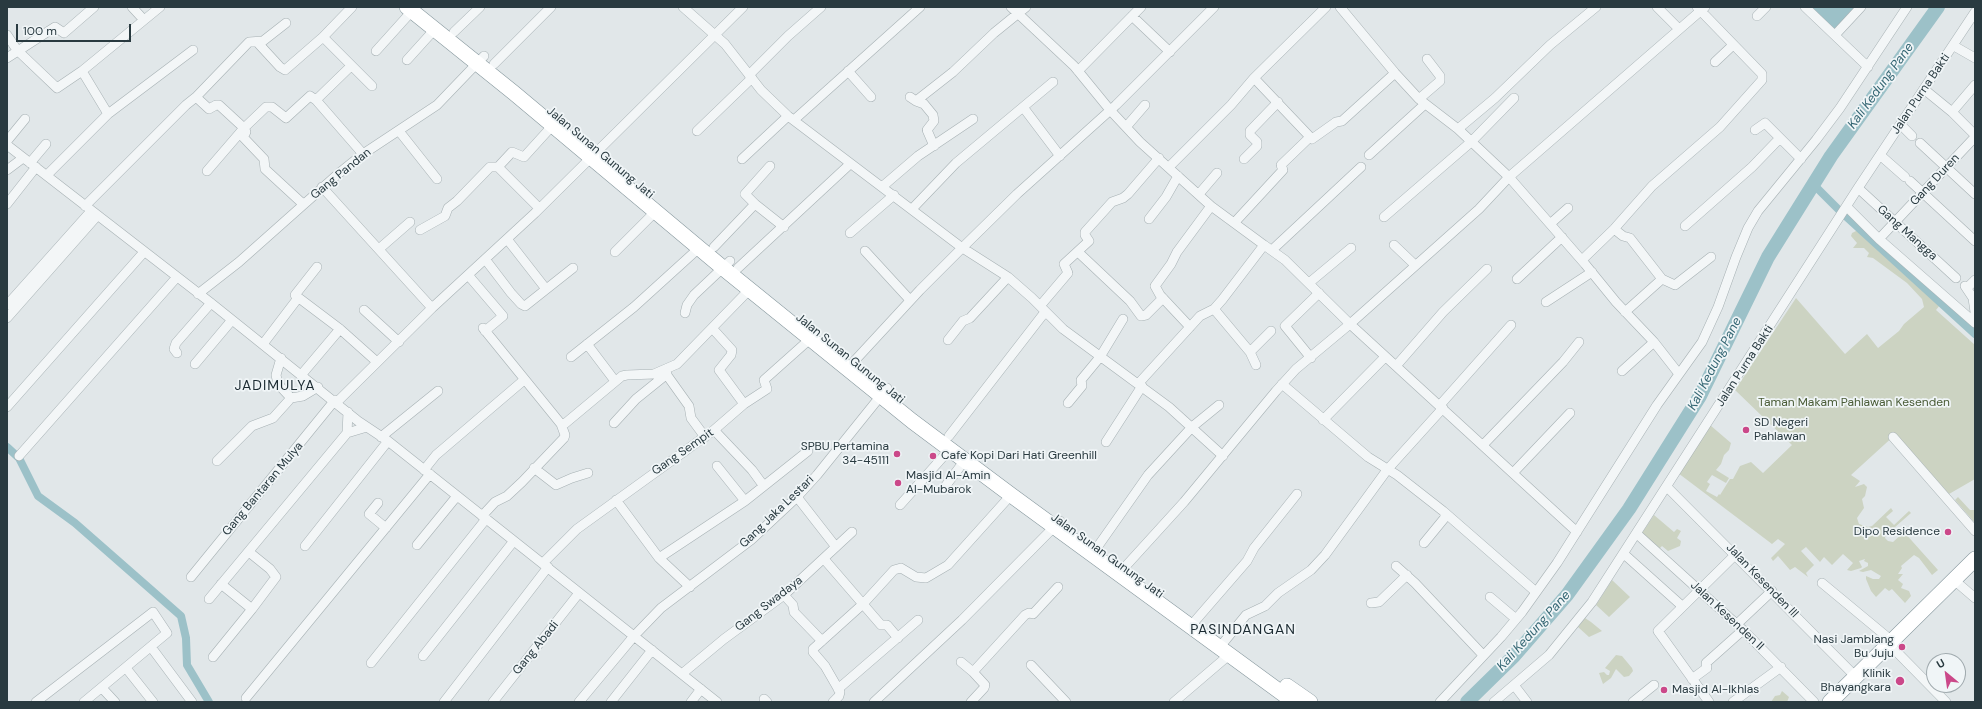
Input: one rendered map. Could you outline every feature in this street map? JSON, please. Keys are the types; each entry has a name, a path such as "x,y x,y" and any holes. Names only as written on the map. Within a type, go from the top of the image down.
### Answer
{"highway":[{"path":"414,8 454,32 530,100 553,125 593,154 656,212 701,243 783,310 810,339 884,392 998,480 1015,495 1057,524 1224,648 1291,696 1310,702"},
{"path":"414,8 435,29 485,61"},
{"name":"Jalan Sunan Gunung Jati","path":"530,100 701,243"},
{"name":"Jalan Sunan Gunung Jati","path":"783,310 855,370"},
{"path":"949,443 965,460 998,480"},
{"name":"Jalan Sunan Gunung Jati","path":"1057,524 1124,568 1196,621 1224,648"},
{"path":"1830,702 1975,559"}],"street":[{"path":"7,58 55,27 64,33 94,7"},
{"path":"132,7 144,20"},
{"path":"7,35 18,50 55,88 82,72 160,7"},
{"path":"257,42 280,67 285,70 323,37 352,7"},
{"path":"454,32 480,7"},
{"name":"Gang Pandan","path":"198,294 239,262 322,187 363,154 437,105 485,61 551,7"},
{"path":"683,7 725,44 761,90 791,118 962,248 1008,277 1063,329 1140,385 1192,427 1223,456"},
{"name":"Gang Bantaran Mulya","path":"190,578 336,401 399,342 432,308 507,239 743,7"},
{"path":"697,130 750,77 788,36 821,7"},
{"path":"742,159 848,71 920,7"},
{"path":"1011,7 1078,71 1110,110 1158,158 1211,206 1272,250 1309,283 1385,357 1442,406 1577,532"},
{"path":"934,146 927,130 934,121 933,115 924,104 913,99 953,72 994,33 1026,7"},
{"path":"1078,71 1141,7"},
{"path":"855,370 910,300 1017,194 1110,110 1214,7"},
{"path":"1169,167 1231,105 1254,78 1326,7"},
{"path":"1340,7 1395,73 1422,101 1458,129 1509,177 1582,260 1625,312 1654,342 1679,374"},
{"path":"1458,129 1495,98 1550,45 1596,7"},
{"path":"1657,7 1679,29"},
{"path":"1757,16 1766,7"},
{"path":"1805,7 1868,67"},
{"path":"1835,35 1861,7"},
{"path":"1440,702 1516,620 1577,532 1657,405 1702,342 1748,228 1758,211 1801,159 1840,108 1907,7"},
{"path":"376,51 414,8"},
{"path":"1124,568 1146,546 1296,369 1350,324 1478,208 1509,177 1679,29 1701,8 1733,46 1762,74 1762,80 1720,126 1652,186 1614,229 1582,260"},
{"name":"Jalan Purna Bakti","path":"1494,702 1549,655 1592,602 1858,188 1901,126 1975,12"},
{"path":"1132,16 1170,52"},
{"path":"7,305 181,110 196,97 249,42 253,40 257,42 263,41 286,23"},
{"path":"407,60 435,29"},
{"path":"323,37 372,86"},
{"path":"1715,62 1733,46"},
{"path":"1954,46 1975,58"},
{"path":"47,175 108,114 192,50"},
{"path":"1370,155 1440,81 1440,76 1427,59"},
{"path":"316,100 351,66"},
{"path":"848,71 871,97"},
{"path":"82,72 108,114"},
{"path":"1254,78 1278,102 1309,138 1314,139 1336,122 1342,121 1395,73"},
{"path":"912,209 956,164 1053,82"},
{"path":"1952,112 1975,85"},
{"path":"1924,90 1952,112 1975,136"},
{"path":"207,171 244,128 267,106 272,107 286,118 310,96 316,100 363,154"},
{"path":"196,97 209,108 219,105 244,128 246,132 243,137 265,161 264,169 303,204"},
{"path":"1384,218 1471,142 1514,98"},
{"path":"1244,160 1257,146 1257,142 1250,136 1250,130 1278,102"},
{"path":"1126,127 1145,105"},
{"path":"1023,107 1060,156"},
{"path":"7,141 25,119"},
{"path":"882,186 901,170 973,119"},
{"path":"1755,130 1764,123 1801,159"},
{"path":"420,230 445,216 448,208 457,201 488,169 498,167 512,152 524,157 553,125"},
{"path":"1901,126 1912,136"},
{"path":"399,131 437,179"},
{"name":"Gang Duren","path":"1879,239 1947,168 1975,136"},
{"path":"1235,222 1283,170 1281,165 1309,138"},
{"path":"1685,226 1752,167 1780,138"},
{"path":"1920,143 1975,194"},
{"path":"7,204 30,163 46,144"},
{"path":"7,145 302,374 367,427 385,439 513,542 545,565 717,702"},
{"path":"1880,155 1975,241"},
{"path":"900,505 949,443 1068,273 1064,264 1089,241 1084,235 1085,232 1112,202 1123,198 1128,194 1158,158"},
{"path":"7,170 30,163"},
{"path":"614,423 636,399 677,364 712,328 739,275 784,227 850,164"},
{"path":"770,166 746,194 755,204 784,227"},
{"path":"498,167 539,208"},
{"path":"1272,250 1360,167"},
{"path":"1199,194 1217,173"},
{"path":"1149,219 1166,197 1178,176"},
{"path":"322,187 432,308"},
{"name":"Gang Mangga","path":"1858,188 1956,278"},
{"path":"850,233 894,195"},
{"path":"571,357 634,308 701,243 755,204"},
{"path":"1190,327 1157,291 1155,286 1171,264 1177,252 1211,206"},
{"path":"1847,207 1879,239 1975,323"},
{"path":"1550,224 1568,208"},
{"path":"7,318 91,211"},
{"path":"615,252 656,212"},
{"path":"379,249 410,222"},
{"path":"1614,229 1623,236 1630,238 1662,279 1675,284 1711,257"},
{"path":"1517,279 1562,237"},
{"path":"507,239 546,289"},
{"path":"1106,442 1140,385 1200,316 1214,309 1230,291 1264,245"},
{"path":"1394,245 1415,265"},
{"path":"1309,283 1351,248"},
{"path":"865,251 910,300"},
{"path":"7,407 144,252"},
{"path":"1078,252 1130,302 1141,316 1146,315 1163,298"},
{"path":"484,259 511,293 523,305 527,305 573,268"},
{"path":"317,267 294,294 340,329 377,362"},
{"path":"1396,366 1448,306 1487,269"},
{"path":"1546,302 1592,272"},
{"path":"371,663 496,502 507,496 564,438 565,431 562,426 484,329 502,316 468,275"},
{"path":"685,314 687,305 694,295 739,275"},
{"path":"19,456 177,277"},
{"path":"948,340 963,321 970,318 1008,277"},
{"path":"1625,312 1662,279"},
{"path":"1975,280 1966,287 1973,298 1975,312"},
{"path":"1311,358 1285,326 1319,293"},
{"path":"263,344 298,298"},
{"path":"177,353 174,349 176,343 211,303"},
{"path":"1214,309 1250,352 1256,365"},
{"path":"364,310 399,342"},
{"path":"1068,403 1082,386 1081,380 1100,357 1123,319"},
{"path":"195,364 232,320"},
{"path":"1174,702 1224,648 1246,615 1265,606 1316,565 1325,555 1387,470 1511,324"},
{"path":"712,328 732,350 731,355 719,370 744,404"},
{"path":"302,374 340,329"},
{"path":"1250,352 1271,331"},
{"name":"Gang Sempit","path":"444,702 545,565 573,532 705,437 744,404 767,389 768,387 764,380 810,339"},
{"path":"1483,445 1563,362 1580,342"},
{"path":"1622,372 1654,342"},
{"path":"587,344 615,381"},
{"path":"1323,420 1385,357"},
{"path":"281,358 276,375 278,384 291,398"},
{"path":"562,426 615,381 627,374 665,373"},
{"path":"665,373 689,406 691,418 705,437"},
{"path":"246,698 386,528 427,472 436,455 524,380"},
{"path":"1282,384 1368,458 1396,475 1447,515 1536,592"},
{"path":"217,461 252,426 273,418 291,398 303,396 318,387"},
{"path":"305,546 385,439 438,391"},
{"name":"Gang Jaka Lestari","path":"579,702 634,636 661,608 751,540 797,497 842,445 884,392"},
{"path":"1096,549 1148,476 1192,427 1219,405"},
{"path":"347,434 348,412"},
{"path":"1513,473 1570,413"},
{"path":"209,599 347,434 367,427"},
{"path":"714,430 752,470 763,485"},
{"path":"1894,437 1975,531"},
{"path":"659,558 745,501 808,450"},
{"path":"944,488 965,460"},
{"path":"717,466 745,501"},
{"path":"534,468 556,484 588,474"},
{"name":"Jalan Kesenden III","path":"1667,486 1736,554 1856,677"},
{"path":"1196,621 1248,561 1254,548 1296,494"},
{"path":"832,702 840,694 813,652 822,641 863,604 894,570 901,568 916,577 926,578 948,565 1015,495"},
{"path":"418,545 457,496"},
{"path":"797,497 836,547"},
{"path":"616,500 659,558 690,587"},
{"path":"378,503 369,514 386,528"},
{"path":"1424,543 1447,515"},
{"path":"874,702 962,620 1057,524"},
{"name":"Gang Swadaya","path":"683,674 724,639 784,595 852,532"},
{"name":"Jalan Kesenden II","path":"1637,534 1740,627 1814,702"},
{"path":"423,656 513,542"},
{"path":"213,657 276,577 272,571 249,552"},
{"path":"1624,554 1682,606"},
{"path":"1709,702 1658,632 1698,590 1736,554"},
{"path":"824,559 881,625 887,625 898,638"},
{"path":"1396,566 1407,575 1483,655"},
{"path":"1371,603 1380,602 1407,575"},
{"path":"1954,580 1975,598"},
{"path":"1822,583 1891,642 1946,702"},
{"path":"221,584 252,609"},
{"path":"973,672 1025,615 1036,612 1058,587"},
{"path":"1692,678 1707,668 1706,663 1772,591"},
{"name":"Gang Abadi","path":"493,702 579,593"},
{"path":"784,595 793,605 794,612 822,641"},
{"path":"1490,597 1516,620"},
{"path":"36,702 153,612 167,633 84,702"},
{"path":"838,689 918,620"},
{"path":"150,647 189,699 179,702"},
{"path":"611,702 652,650"},
{"path":"960,662 973,672 985,687 971,702"},
{"path":"1031,665 1066,702"},
{"path":"1733,702 1781,667"},
{"path":"126,668 153,702"},
{"path":"1514,685 1527,702"},
{"path":"1633,702 1654,685"},
{"path":"102,688 115,702"},
{"path":"691,702 701,689"}],"green space":[{"name":"Taman Makam Pahlawan Kesenden","path":"1858,230 1940,305 1936,310 1975,345 1975,479 1949,494 1896,434 1851,475 1860,481 1855,487 1864,484 1867,487 1865,496 1862,499 1864,508 1857,518 1859,524 1868,527 1872,526 1891,508 1893,511 1886,517 1894,525 1909,511 1911,513 1886,535 1885,538 1888,541 1893,542 1904,532 1938,570 1932,575 1919,558 1914,555 1901,566 1902,568 1898,574 1903,574 1898,580 1903,584 1901,588 1909,591 1911,596 1905,603 1892,589 1889,591 1885,588 1876,597 1871,591 1866,576 1873,579 1879,579 1881,576 1871,570 1863,572 1859,571 1868,566 1868,563 1864,561 1865,559 1859,561 1862,567 1861,568 1851,571 1847,570 1853,563 1843,554 1832,565 1824,557 1820,562 1806,547 1801,551 1814,565 1806,573 1808,577 1795,567 1790,570 1778,556 1773,561 1771,558 1785,544 1778,539 1772,544 1678,473 1710,425 1731,443 1729,450 1724,455 1721,464 1716,470 1729,478 1726,483 1712,475 1707,482 1710,484 1706,491 1717,497 1719,494 1720,495 1730,479 1733,479 1740,466 1751,462 1763,473 1792,445 1735,390 1796,298 1845,354 1867,334 1878,348 1899,331 1904,324 1924,307 1922,299 1907,283 1873,258 1867,257 1869,253 1864,248 1853,248 1857,243 1851,236 1852,233"},
{"path":"1958,497 1970,510 1975,510 1975,523 1955,500"},
{"path":"1654,515 1674,532 1677,529 1681,531 1677,538 1681,541 1680,546 1668,551 1662,546 1659,549 1642,533"},
{"path":"1612,580 1630,597 1609,617 1596,605"},
{"path":"1585,618 1602,631 1589,637 1578,627"},
{"path":"1616,655 1622,656 1633,671 1629,676 1624,677 1616,669 1611,678 1603,684 1599,673 1604,672 1609,675 1610,671 1605,668"},
{"path":"1782,691 1789,697 1787,702 1771,702 1775,696 1780,695"}],"water":[{"path":"1807,7 1858,7 1835,32"}],"waterway":[{"name":"Kali Kedung Pane","path":"1467,702 1514,656 1567,595 1629,509 1700,396 1768,257 1831,156 1938,7"},
{"path":"1813,184 1839,210 1975,334"},
{"path":"7,447 19,458 38,496 75,523 181,616 186,638 187,665 209,702"}],"place":[{"name":"SD Negeri Pahlawan","path":"1746,430"},
{"name":"SPBU Pertamina 34-45111","path":"897,454"},
{"name":"Cafe Kopi Dari Hati Greenhill","path":"933,456"},
{"name":"Masjid Al-Amin Al-Mubarok","path":"898,483"},
{"name":"Dipo Residence","path":"1948,532"},
{"name":"Nasi Jamblang Bu Juju","path":"1902,647"},
{"name":"Klinik Bhayangkara","path":"1900,681"},
{"name":"Masjid Al-Ikhlas","path":"1664,690"}],"district":[{"name":"JADIMULYA","path":"275,386"},
{"name":"PASINDANGAN","path":"1243,630"}]}
